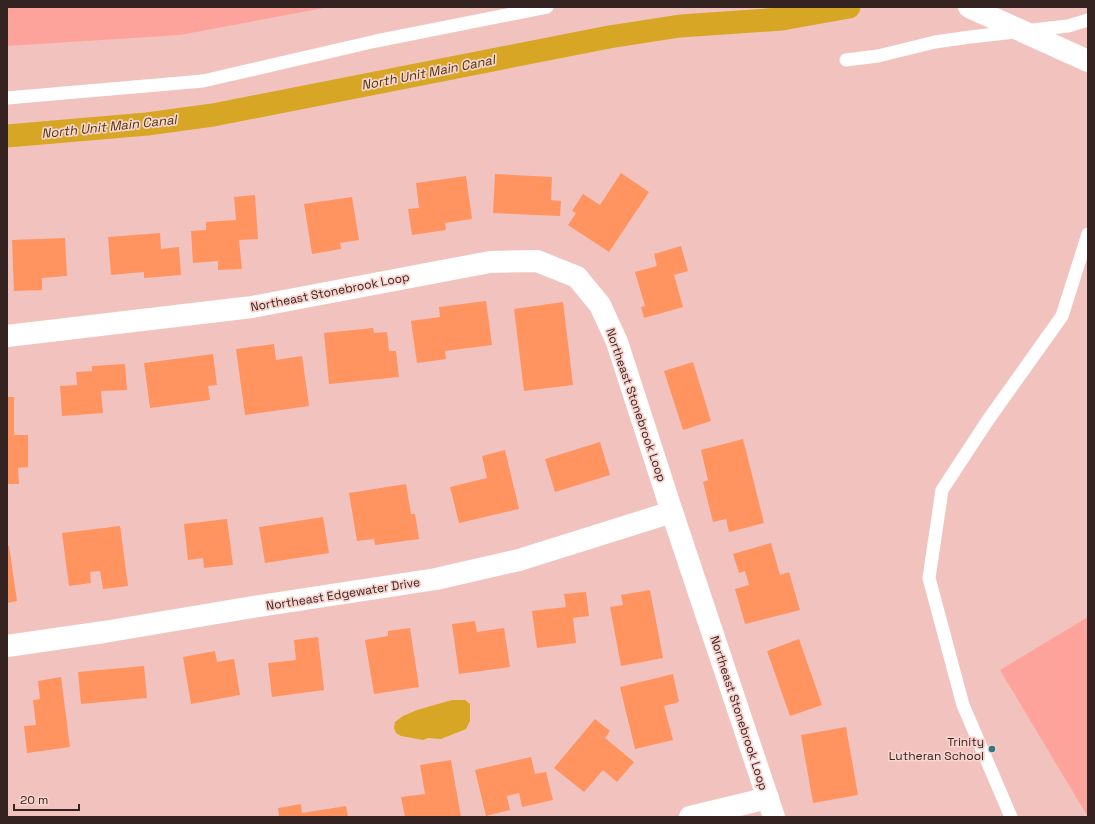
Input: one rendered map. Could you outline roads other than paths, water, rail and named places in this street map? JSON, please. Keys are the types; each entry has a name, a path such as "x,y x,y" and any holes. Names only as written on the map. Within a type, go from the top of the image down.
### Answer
{"main road":[{"path":"969,7 1088,61"},
{"name":"Northeast Stonebrook Loop","path":"7,336 252,307 490,262 536,261 577,277 600,305 617,342 771,808"},
{"name":"Northeast Edgewater Drive","path":"7,646 436,579 519,560 672,512"},
{"path":"690,817 771,808"}],"lane":[{"path":"7,98 203,81 517,10 547,7"},
{"path":"846,60 878,56 935,42 1068,26 1088,20"},
{"path":"1011,817 962,705 930,578 942,490 988,420 1062,316 1088,234"}],"waterway":[{"name":"North Unit Main Canal","path":"7,136 147,124 213,115 609,37 680,26 782,19 849,7"}],"place":[{"name":"Trinity Lutheran School","path":"992,749"}]}
